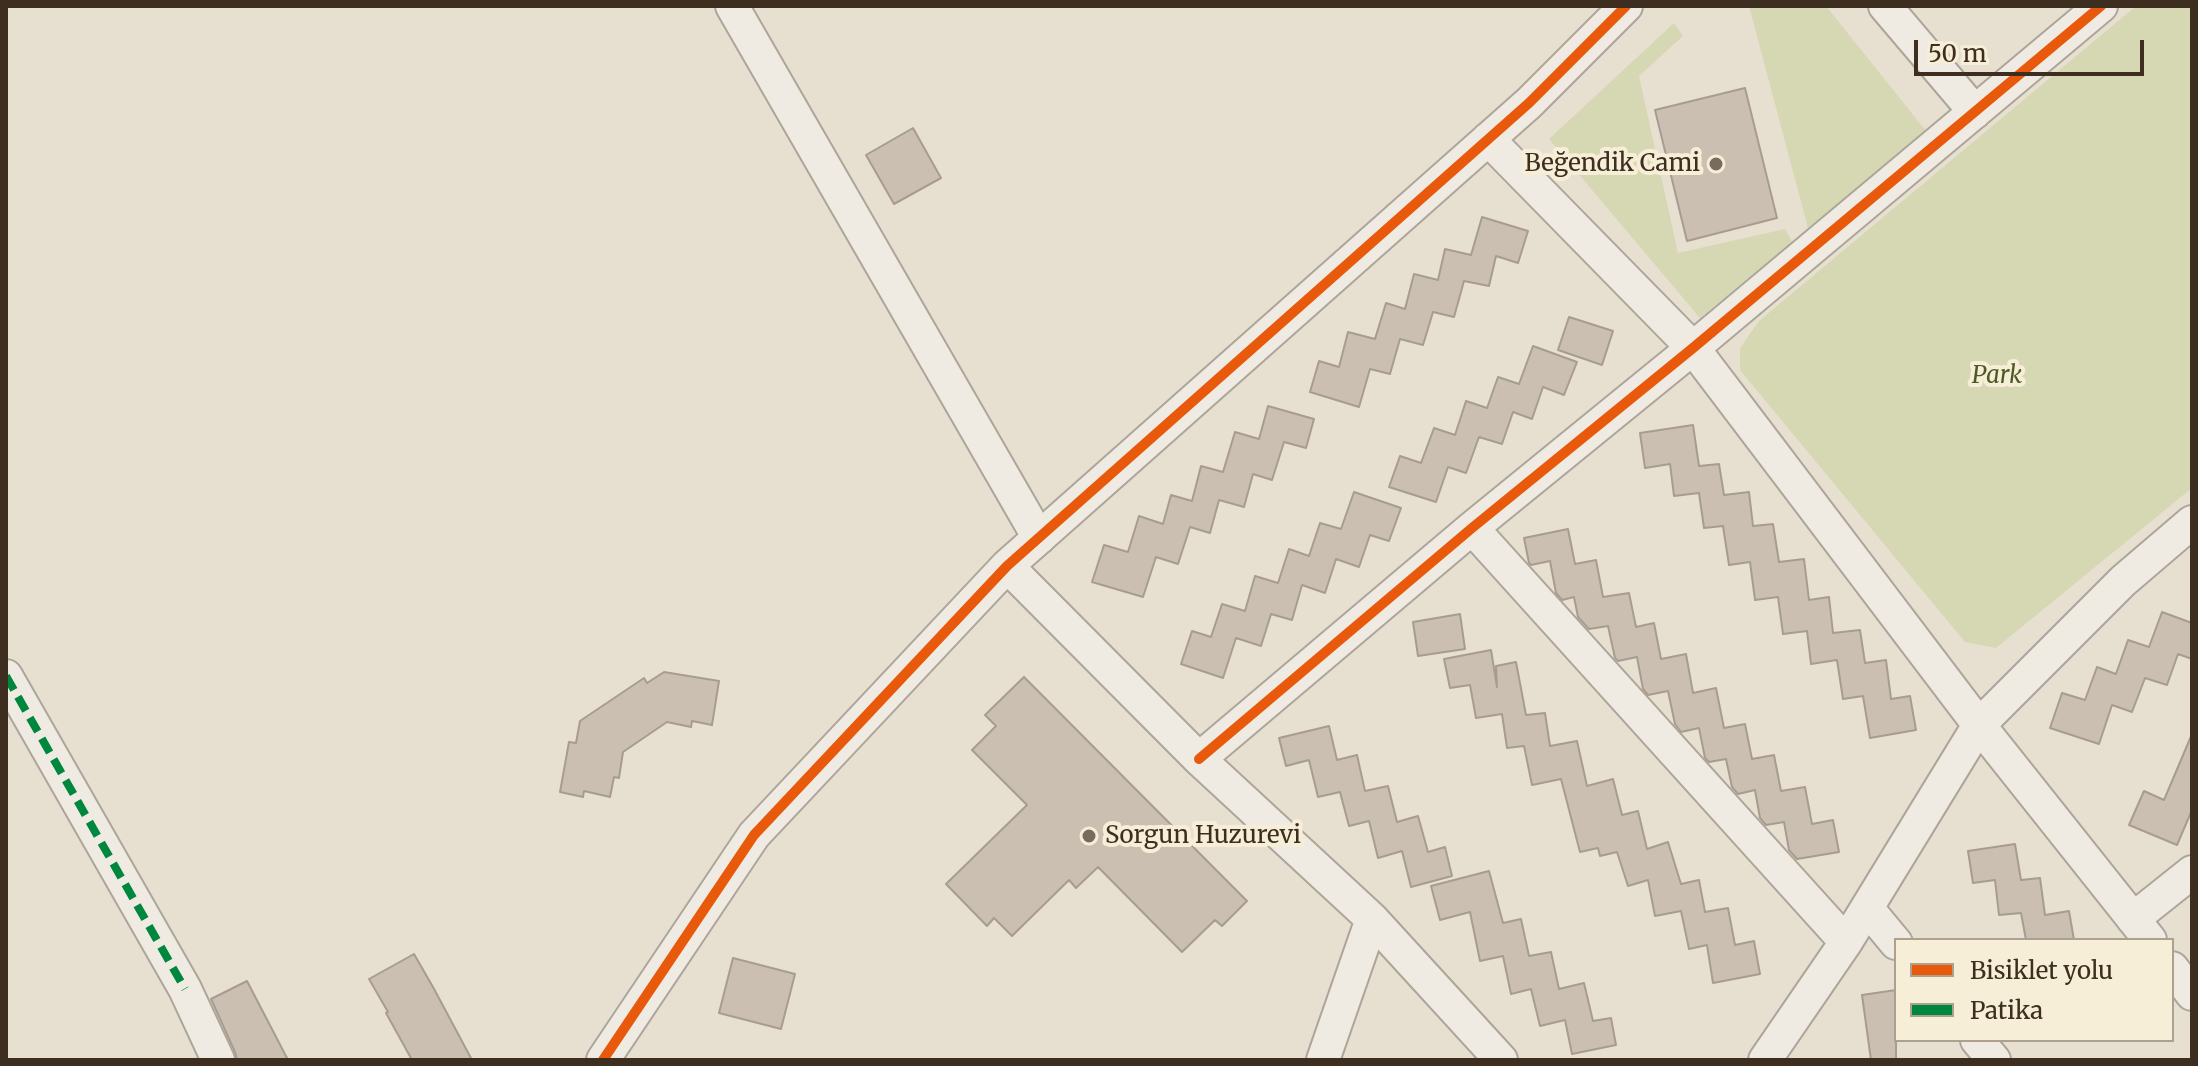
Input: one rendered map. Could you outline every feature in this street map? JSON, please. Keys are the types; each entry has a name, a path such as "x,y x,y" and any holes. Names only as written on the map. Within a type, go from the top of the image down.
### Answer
{"street":[{"path":"732,6 1039,538"},
{"path":"603,1060 754,835 1007,566 1529,103 1626,6"},
{"path":"1885,6 1975,112"},
{"path":"1199,759 2101,6"},
{"path":"1488,139 1693,348 1979,725 2141,930 2192,872"},
{"path":"1765,1060 1846,942 1979,725 2123,581 2192,522"},
{"path":"1472,528 1846,942"},
{"path":"1007,566 1199,759 1372,919 1501,1060"},
{"path":"6,676 185,989 218,1060"},
{"path":"1867,908 1894,941"},
{"path":"1323,1060 1372,919"},
{"path":"2174,971 2192,994"},
{"path":"1979,1042 1994,1060"}],"green space":[{"path":"1749,6 1826,6 1926,131 1808,228"},
{"name":"Park","path":"2136,6 2192,6 2192,488 1996,648 1965,642 1740,370 1740,348 1759,321"},
{"path":"1674,23 1683,36 1639,76 1678,253 1785,229 1792,242 1700,318 1549,139"}],"building":[{"name":"Beğendik Cami","path":"1745,88 1777,218 1687,241 1655,110"},
{"path":"913,128 941,178 894,204 866,155"},
{"path":"1482,217 1528,231 1518,263 1496,256 1489,286 1464,281 1454,317 1433,312 1423,345 1400,339 1390,374 1370,369 1359,407 1310,392 1319,361 1339,367 1348,332 1375,339 1386,303 1405,309 1414,274 1438,280 1445,249 1471,255"},
{"path":"1569,317 1613,331 1602,365 1558,350"},
{"path":"1533,346 1577,362 1564,395 1543,387 1532,419 1513,412 1502,444 1479,437 1466,473 1448,467 1436,502 1389,487 1400,456 1421,463 1434,428 1455,435 1466,401 1487,408 1498,377 1519,384"},
{"path":"1268,406 1314,419 1306,448 1284,442 1272,480 1253,474 1244,507 1219,500 1210,533 1190,527 1178,564 1156,557 1143,597 1092,582 1104,545 1128,552 1139,516 1163,524 1171,495 1192,501 1201,466 1223,472 1235,432 1259,439"},
{"path":"1693,425 1699,466 1719,464 1724,495 1749,492 1753,526 1773,524 1779,562 1804,559 1809,600 1829,597 1833,633 1860,630 1865,663 1886,660 1891,699 1910,696 1916,730 1870,738 1863,696 1843,699 1837,660 1811,664 1807,631 1783,634 1778,597 1755,600 1750,562 1729,565 1723,526 1704,528 1699,493 1674,496 1670,464 1645,468 1640,433"},
{"path":"1354,492 1401,508 1389,541 1370,535 1359,567 1336,559 1325,593 1302,585 1292,620 1271,614 1261,646 1236,638 1223,678 1181,664 1192,631 1211,637 1222,604 1245,611 1255,576 1278,583 1289,549 1309,556 1320,523 1341,529"},
{"path":"1568,529 1575,564 1596,560 1603,597 1629,593 1636,627 1654,623 1661,659 1686,654 1693,693 1716,688 1724,728 1745,724 1752,759 1774,755 1781,791 1805,787 1812,824 1833,820 1839,852 1797,859 1789,850 1784,822 1766,825 1760,818 1755,790 1738,794 1732,787 1726,759 1709,762 1705,758 1699,728 1681,732 1675,724 1668,691 1648,695 1643,689 1637,657 1618,661 1608,626 1589,629 1578,617 1574,597 1562,600 1556,593 1550,561 1529,563 1524,538"},
{"path":"2162,612 2192,623 2192,659 2178,654 2167,685 2145,678 2132,712 2112,705 2099,744 2050,728 2062,693 2085,700 2097,667 2116,674 2128,640 2149,647"},
{"path":"1460,614 1465,649 1418,656 1413,622"},
{"path":"1491,650 1497,687 1496,666 1516,662 1526,715 1545,713 1550,746 1577,741 1587,786 1613,779 1622,815 1638,811 1647,849 1668,842 1681,884 1699,880 1705,912 1728,908 1735,945 1754,941 1760,974 1713,983 1707,945 1689,949 1681,911 1655,916 1648,880 1628,886 1617,852 1600,856 1598,848 1580,852 1561,779 1532,785 1524,746 1507,748 1502,714 1476,718 1470,685 1450,688 1444,659"},
{"path":"664,672 719,681 712,725 692,721 691,727 667,722 623,752 619,778 614,777 610,797 584,791 583,797 560,792 569,742 576,743 580,721 644,678 647,683"},
{"name":"Sorgun Huzurevi","path":"1024,677 1247,901 1222,926 1215,920 1182,952 1098,867 1076,888 1069,880 1012,936 994,918 987,926 946,884 1027,805 972,750 996,726 985,715"},
{"path":"1329,726 1337,760 1357,755 1365,791 1388,786 1397,822 1418,816 1428,852 1445,847 1452,876 1411,887 1402,851 1378,858 1369,821 1349,826 1340,792 1318,797 1309,760 1286,766 1279,738"},
{"path":"2192,734 2192,810 2177,845 2129,825 2144,791 2164,800"},
{"path":"2015,844 2021,880 2040,878 2045,915 2069,911 2074,938 2026,938 2021,913 1999,915 1995,880 1973,883 1968,851"},
{"path":"1489,871 1503,923 1521,919 1529,956 1551,952 1559,989 1584,983 1593,1021 1611,1018 1616,1045 1572,1054 1565,1020 1540,1026 1531,989 1511,994 1503,956 1480,961 1470,912 1440,920 1431,886"},
{"path":"414,954 472,1060 412,1060 386,1013 369,979"},
{"path":"733,958 795,974 781,1029 719,1013"},
{"path":"247,981 288,1060 237,1060 211,999"},
{"path":"1894,990 1896,1060 1871,1060 1862,995"}],"marked path":[{"path":"6,676 185,989"}],"cycle path":[{"path":"603,1060 754,835 1007,566 1529,103 1626,6"},
{"path":"1199,759 2101,6"}],"place":[{"name":"Beğendik Cami","path":"1716,164"},
{"name":"Sorgun Huzurevi","path":"1089,836"}]}
